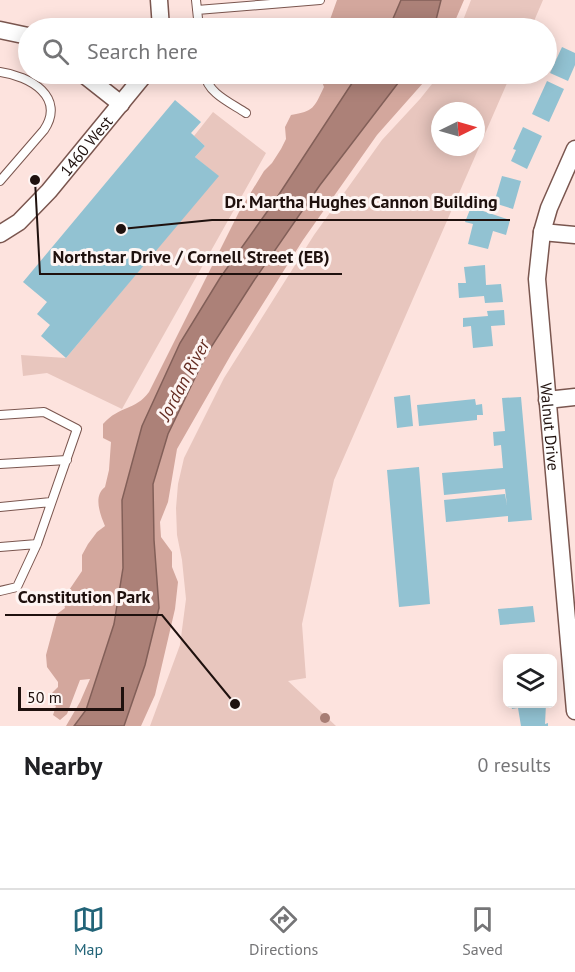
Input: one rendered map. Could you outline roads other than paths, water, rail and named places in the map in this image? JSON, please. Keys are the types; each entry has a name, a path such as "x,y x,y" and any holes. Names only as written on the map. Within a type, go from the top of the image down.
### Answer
{"street":[{"path":"159,0 160,18"},
{"path":"0,30 18,34"},
{"path":"96,84 121,104"},
{"name":"1460 West","path":"0,234 19,222 50,191 137,84"},
{"name":"Walnut Drive","path":"575,149 549,208 542,232 537,279 547,400 568,562 575,711"},
{"path":"542,232 575,235"},
{"path":"547,400 575,397"}],"lane":[{"path":"196,0 198,18"},
{"path":"197,10 320,0"},
{"path":"0,72 18,76"},
{"path":"0,182 49,122 52,109 47,96 34,84"},
{"path":"208,84 212,90 246,113"},
{"path":"0,415 44,412 77,429 37,544 17,587 1,591 0,602"},
{"path":"0,464 67,460"},
{"path":"0,507 51,502"},
{"path":"0,547 37,544"}],"water":[{"path":"401,0 441,0 436,18 393,18"},
{"name":"Jordan River","path":"351,84 397,84 320,185 206,355 168,434 153,484 159,608 145,665 124,726 74,726 86,710 114,624 123,568 122,500 142,426 180,343 220,278 274,202"}],"place":[{"name":"Northstar Drive / Cornell Street (EB)","path":"35,180"},
{"name":"Dr. Martha Hughes Cannon Building","path":"121,229"},
{"name":"Constitution Park","path":"235,704"}]}
